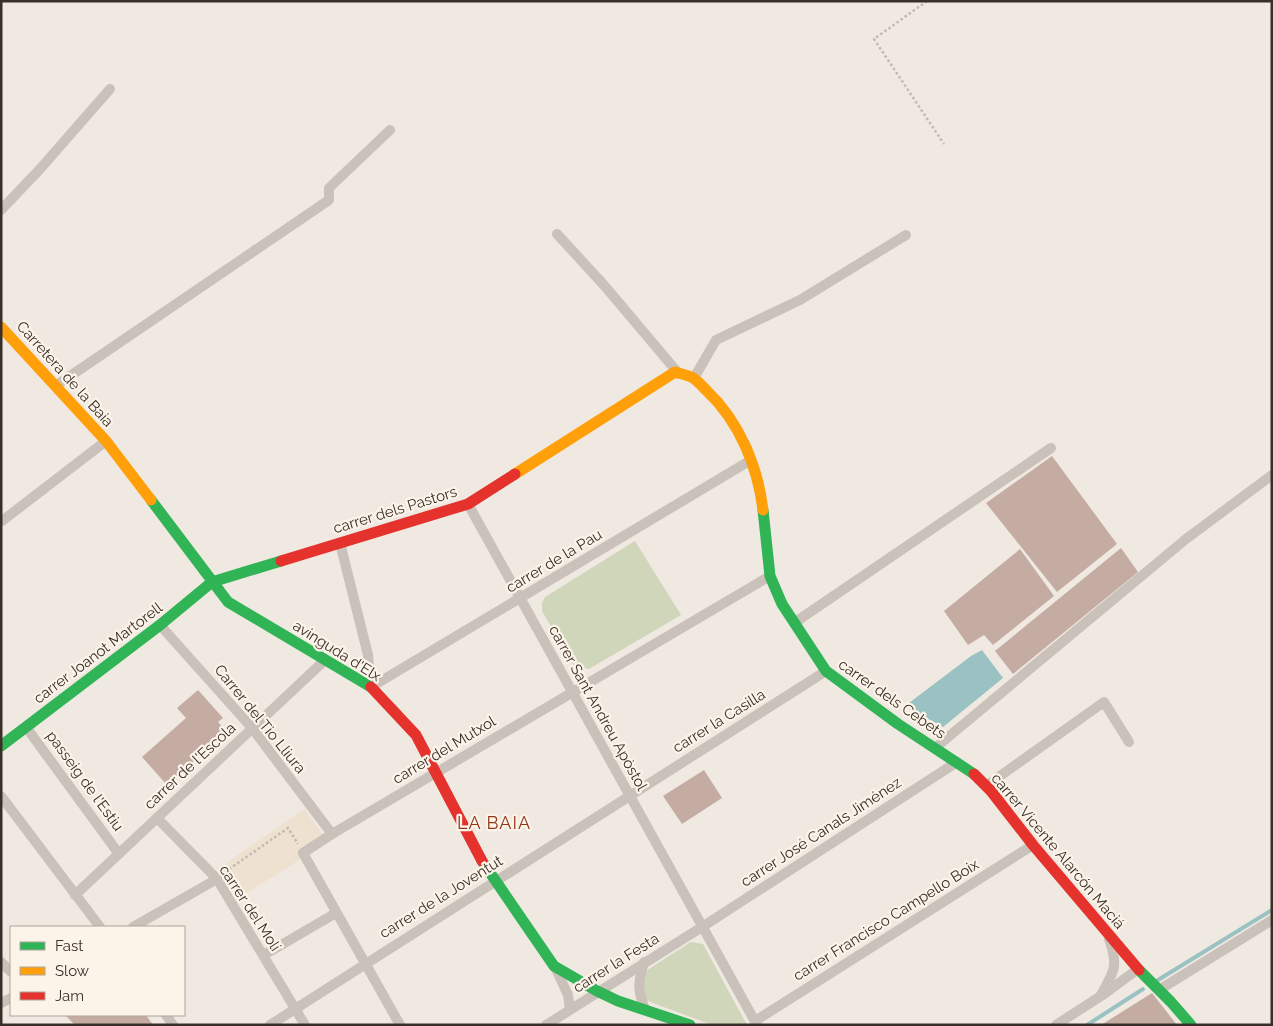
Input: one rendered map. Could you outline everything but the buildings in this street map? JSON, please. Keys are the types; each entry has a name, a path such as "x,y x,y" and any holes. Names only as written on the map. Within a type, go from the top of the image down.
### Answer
{"street":[{"path":"1,210 40,169 110,89"},
{"path":"57,385 329,200 329,188 390,130"},
{"path":"556,234 604,284 677,373"},
{"path":"694,378 716,340 800,300 906,235"},
{"name":"Carretera de la Baia","path":"1,326 57,385 106,441"},
{"name":"carrer dels Cebets","path":"677,373 694,378 719,402 738,432 751,460 761,494 770,576 782,604 826,671 898,724 957,762"},
{"name":"carrer dels Pastors","path":"212,582 468,504 677,373"},
{"path":"2,521 106,441"},
{"name":"avinguda d'Elx","path":"106,441 228,602 371,687 416,735 479,856 554,966 618,1001 690,1025"},
{"path":"794,624 1051,448"},
{"name":"carrer de la Pau","path":"371,687 751,460"},
{"path":"935,748 1186,539 1272,475"},
{"name":"carrer Sant Andreu Apòstol","path":"468,504 756,1023"},
{"path":"340,543 368,655 371,687"},
{"name":"carrer del Mutxol","path":"304,855 332,834 770,576"},
{"name":"carrer Joanot Martorell","path":"1,746 160,625 212,582"},
{"name":"Carrer del Tio Lliura","path":"160,625 252,728 332,834"},
{"name":"carrer de l'Escola","path":"76,895 325,660"},
{"name":"carrer la Casilla","path":"629,795 826,671"},
{"path":"986,786 1104,702 1129,742"},
{"name":"passeig de l'Estiu","path":"26,727 119,854"},
{"name":"carrer Vicente Alarcón Maciá","path":"957,762 986,786 1135,966 1191,1025"},
{"name":"carrer José Canals Jiménez","path":"702,927 957,762"},
{"name":"carrer de la Joventut","path":"270,1025 629,795"},
{"path":"1,796 99,926"},
{"name":"carrer del Molí","path":"157,818 220,884 305,1025"},
{"name":"carrer Francisco Campello Boix","path":"756,1023 1033,845"},
{"path":"304,855 400,1025"},
{"path":"135,926 220,884"},
{"path":"264,955 336,913"},
{"path":"1159,990 1272,920"},
{"name":"carrer la Festa","path":"546,1025 597,991 702,927"},
{"path":"1099,998 1114,972 1113,952 1106,932"},
{"path":"1,962 10,971"},
{"path":"644,962 639,979 639,994 645,1009"},
{"path":"554,966 568,994 570,1009"},
{"path":"1056,1025 1099,998 1135,966"}],"path":[{"path":"927,1 874,38 944,144"},
{"path":"220,884 232,882 224,871 288,828 304,855"}],"green space":[{"path":"635,541 681,615 589,669 574,666 542,611 542,603 545,597"},
{"path":"691,942 703,944 747,1025 712,1025 645,1000 643,995 644,972"}],"shaded area":[{"path":"304,809 328,842 242,896 222,866"}],"water":[{"path":"982,650 1003,678 943,727 905,706 971,656"}],"waterway":[{"path":"1158,980 1272,910"},
{"path":"1087,1025 1143,989"}],"traffic: fast":[{"path":"151,500 228,602 371,687"},
{"path":"763,510 770,576 782,604 826,671 898,724 974,774"},
{"path":"1,746 160,625 212,582 281,561"},
{"path":"482,861 554,966 618,1001 690,1025"},
{"path":"1139,970 1191,1025"}],"traffic: slow":[{"path":"1,327 106,441 151,500"},
{"path":"515,474 675,372 689,376 697,381 729,416 752,461 763,510"}],"traffic: jam":[{"path":"281,561 468,504 515,474"},
{"path":"371,687 416,735 482,861"},
{"path":"974,774 991,791 1033,845 1139,970"}],"district":[{"name":"LA BAIA","path":"494,822"}]}
